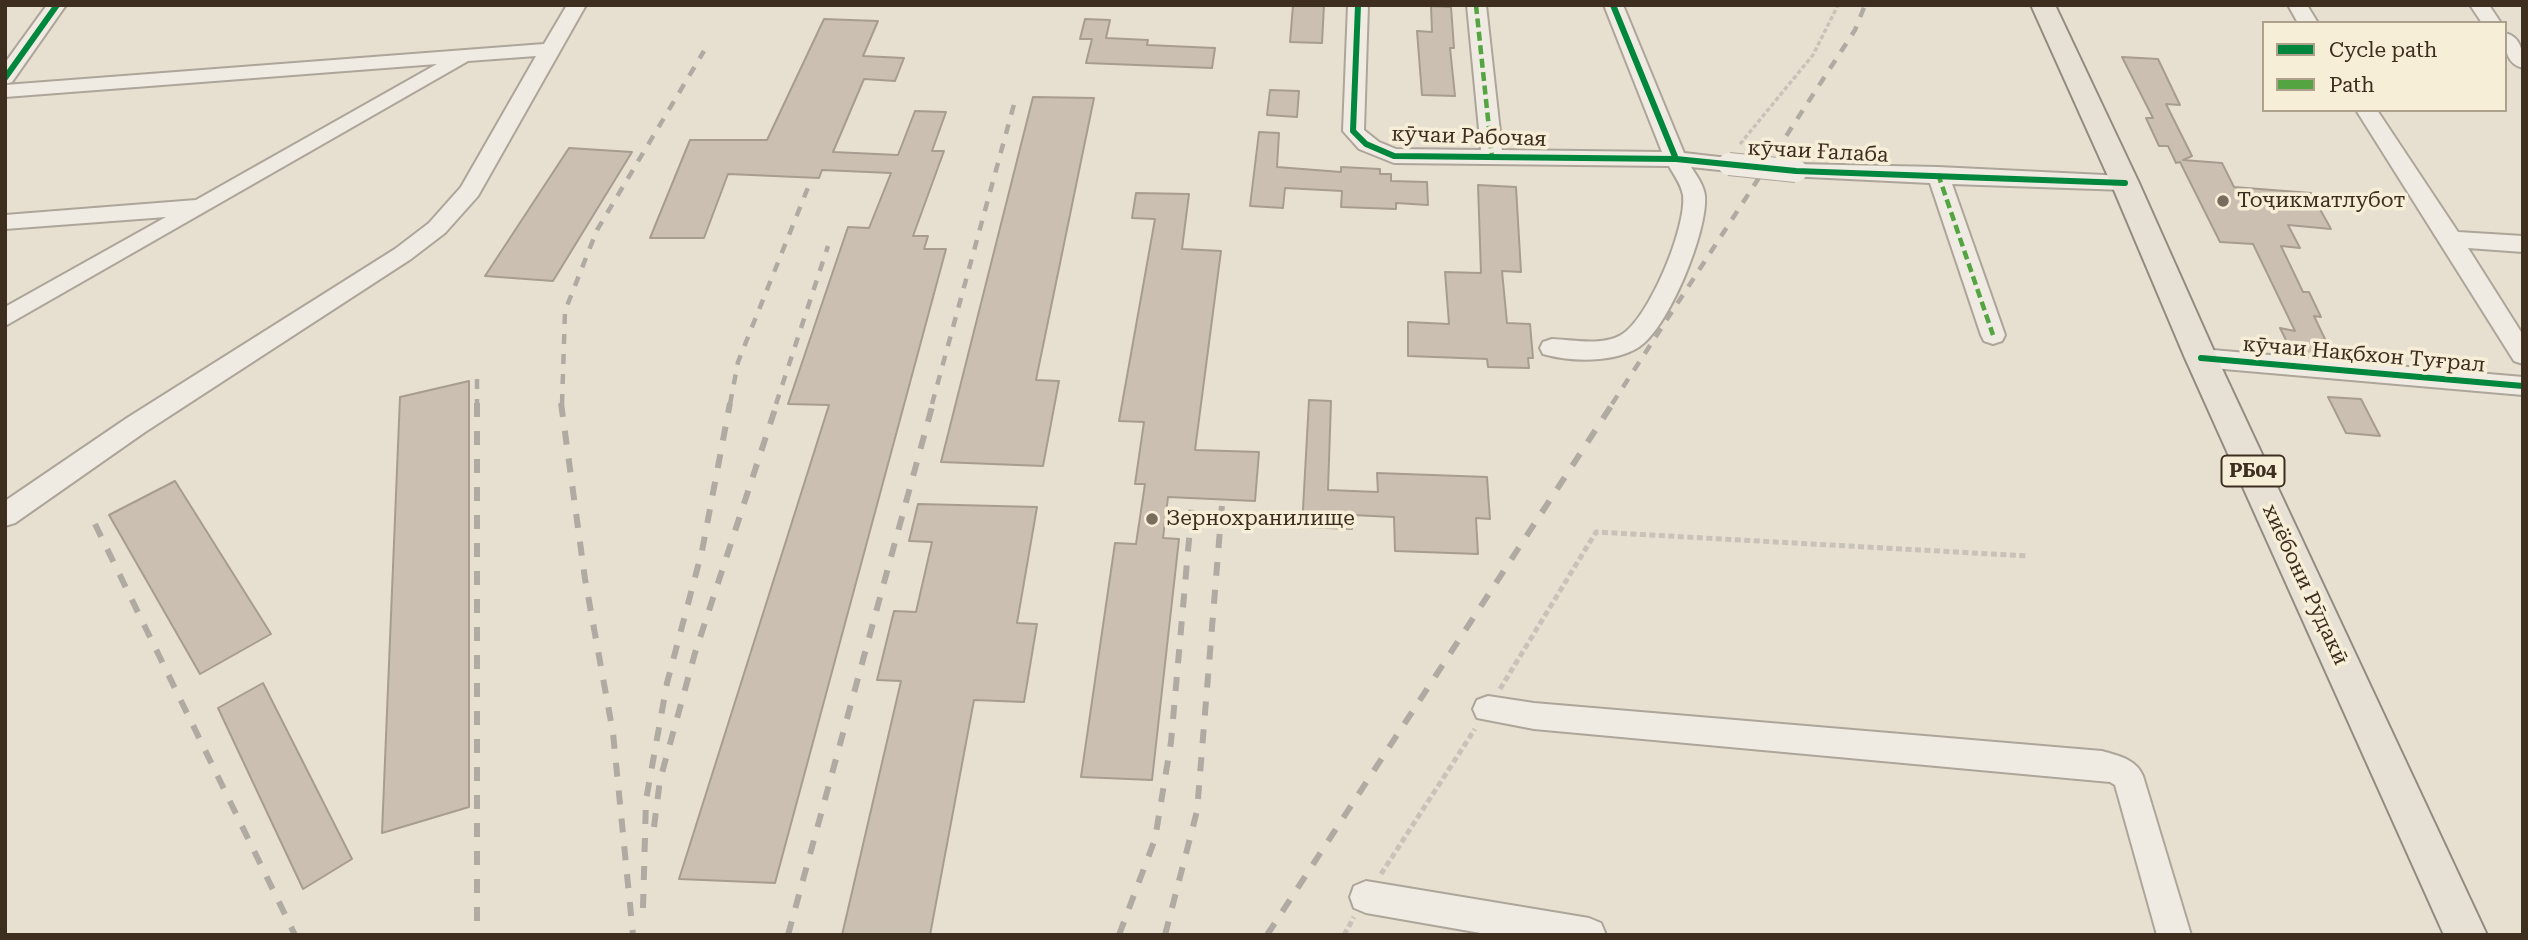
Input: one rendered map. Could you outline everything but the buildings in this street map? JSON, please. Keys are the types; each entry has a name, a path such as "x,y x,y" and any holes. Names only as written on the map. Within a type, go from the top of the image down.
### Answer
{"main road":[{"name":"хиёбони Рӯдакӣ","path":"2043,5 2125,183 2201,358 2466,935"}],"street":[{"path":"5,78 57,5"},
{"name":"кӯчаи Рабочая","path":"1358,5 1352,120 1353,131 1361,142 1394,156 1676,159"},
{"path":"1476,5 1492,157"},
{"path":"1552,348 1614,348 1640,333 1664,292 1689,231 1694,195 1676,159 1613,5"},
{"path":"2297,5 2307,21"},
{"path":"2479,5 2491,21"},
{"path":"2507,42 2523,62"},
{"path":"5,514 136,425 403,254 437,228 470,191 550,49"},
{"path":"5,318 206,206 467,55"},
{"path":"2367,112 2523,355"},
{"name":"кӯчаи Ғалаба","path":"1676,159 1796,171 1938,174 2125,183"},
{"path":"1938,174 1993,335"},
{"path":"5,222 206,206"},
{"path":"2451,239 2523,244"},
{"name":"кӯчаи Нақбхон Туғрал","path":"2201,358 2523,386"},
{"path":"1488,709 1534,716 2102,765 2119,769 2127,776 2174,935"},
{"path":"1366,897 1589,935"}],"lane":[{"path":"5,91 550,49 577,5"}],"path":[{"path":"1726,164 1813,55 1838,5"},
{"path":"1344,935 1488,709 1596,532 2028,556"}],"railway":[{"path":"1612,404 1855,30 1865,5"},
{"path":"562,404 565,311 597,230 704,51"},
{"path":"932,404 1016,97"},
{"path":"730,404 738,362 809,185"},
{"path":"776,404 828,246"},
{"path":"477,379 477,935"},
{"path":"561,403 585,579 613,733 633,935"},
{"path":"643,908 646,800 667,683 702,551 730,403"},
{"path":"654,827 660,780 695,653 777,403"},
{"path":"788,935 933,403"},
{"path":"1267,935 1613,403"},
{"path":"1165,935 1197,811 1222,505"},
{"path":"1119,935 1155,839 1171,742 1192,506"},
{"path":"95,524 295,935"}],"marked path":[{"path":"1476,5 1492,157"},
{"path":"1938,174 1993,335"}],"cycle path":[{"path":"5,78 57,5"},
{"path":"1358,5 1353,131 1366,144 1376,149 1394,156 1676,159"},
{"path":"1613,5 1676,159 1796,171 2125,183"},
{"path":"2201,358 2523,386"}],"place":[{"name":"Тоҷикматлубот","path":"2223,201"},
{"name":"Зернохранилище","path":"1152,519"}]}
